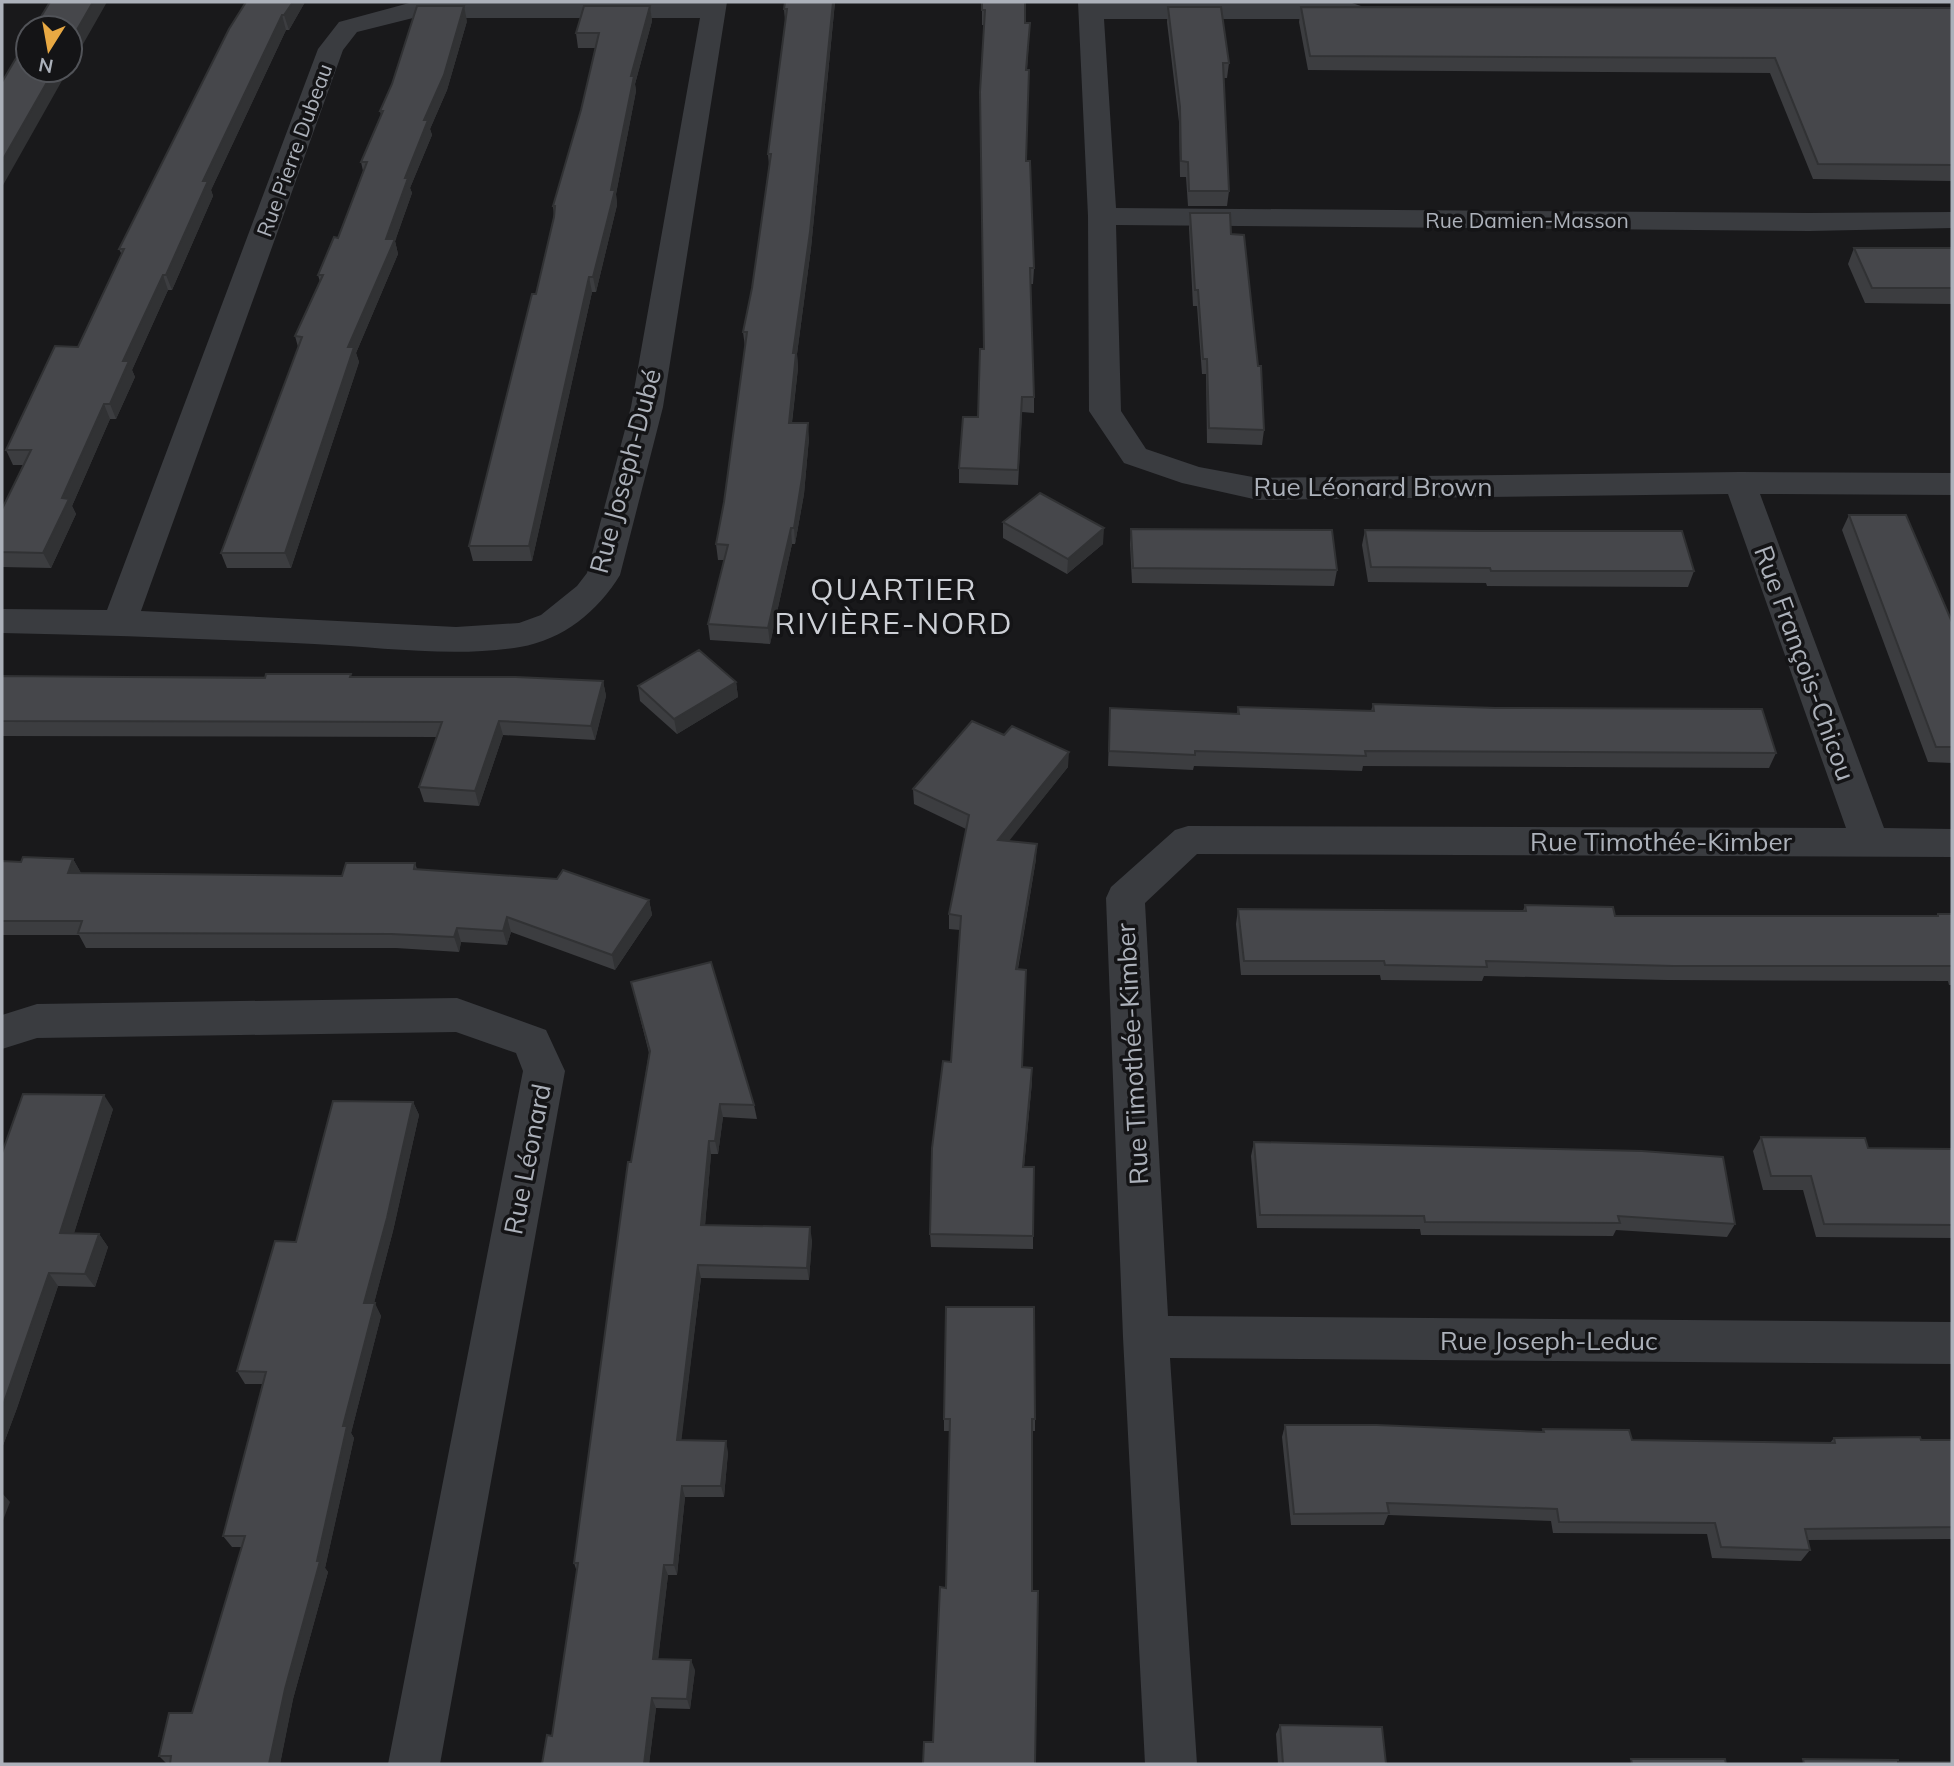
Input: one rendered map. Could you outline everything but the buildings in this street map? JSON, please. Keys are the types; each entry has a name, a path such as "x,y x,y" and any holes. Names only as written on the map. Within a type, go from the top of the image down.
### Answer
{"street":[{"name":"Rue Joseph-Dubé","path":"2,621 120,622 456,639 521,635 553,624 589,594 603,575 647,407 715,6"},
{"name":"Rue Pierre Dubeau","path":"120,622 331,49 348,27 413,10 715,6"},
{"path":"1090,6 1369,11"},
{"name":"Rue Léonard Brown","path":"1090,6 1102,216 1105,411 1135,456 1193,476 1258,489 1740,483 1952,484"},
{"name":"Rue Damien-Masson","path":"1102,216 1809,222 1952,220"},
{"name":"Rue François-Chicou","path":"1740,483 1870,842"},
{"name":"Rue Timothée-Kimber","path":"1171,1764 1146,1337 1125,898 1188,840 1952,843"},
{"name":"Rue Léonard","path":"2,1031 37,1021 457,1015 532,1042 544,1071 414,1764"},
{"name":"Rue Joseph-Leduc","path":"1146,1337 1952,1343"}],"district":[{"name":"QUARTIER RIVIÈRE-NORD","path":"894,606"}]}
